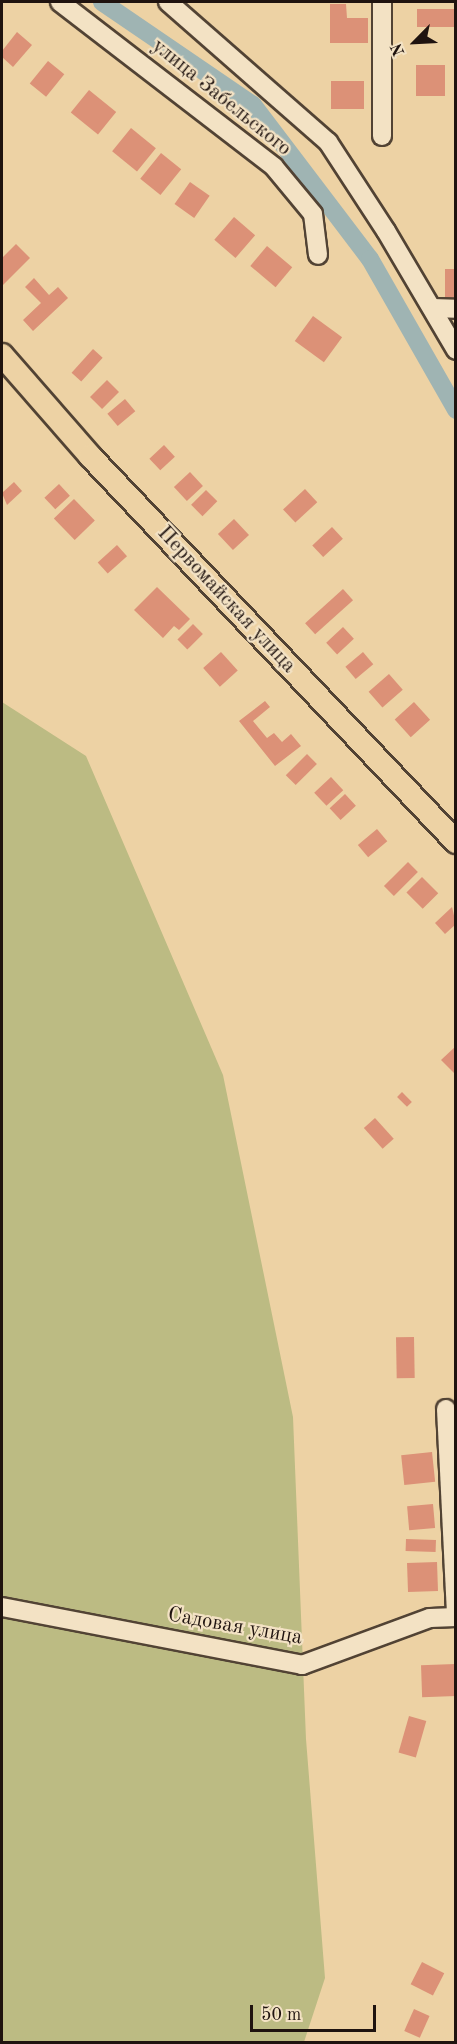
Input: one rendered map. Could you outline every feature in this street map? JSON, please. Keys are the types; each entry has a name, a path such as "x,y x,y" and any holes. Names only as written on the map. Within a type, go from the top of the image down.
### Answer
{"main road":[{"name":"Первомайская улица","path":"2,355 90,456 456,842"}],"street":[{"name":"улица Забельского","path":"60,2 274,166 313,214 318,255"},
{"path":"168,2 328,142 456,350"},
{"path":"382,2 382,136"},
{"path":"432,308 456,309"},
{"path":"446,1409 456,1617"},
{"name":"Садовая улица","path":"2,1608 302,1665 430,1618 456,1617"}],"shaded area":[{"path":"2,702 86,756 223,1075 293,1417 306,1739 325,1978 304,2042 2,2042"}],"building":[{"path":"330,4 346,4 347,18 368,18 368,43 330,43"},
{"path":"417,9 456,9 456,27 417,27"},
{"path":"17,32 32,45 13,67 2,57 2,51"},
{"path":"48,61 64,74 46,97 30,84"},
{"path":"416,65 445,65 445,96 416,96"},
{"path":"331,81 364,81 364,109 331,109"},
{"path":"89,90 116,112 98,135 71,113"},
{"path":"131,128 156,148 137,171 112,151"},
{"path":"161,153 181,169 160,195 140,179"},
{"path":"190,182 210,196 194,218 175,204"},
{"path":"234,217 255,235 235,258 214,240"},
{"path":"16,244 30,258 2,286 2,258"},
{"path":"267,246 292,267 276,287 250,266"},
{"path":"445,269 456,269 456,300 445,300"},
{"path":"34,278 49,295 58,287 68,298 33,331 23,320 41,303 25,287"},
{"path":"313,316 342,337 324,362 295,341"},
{"path":"93,349 103,358 81,381 72,373"},
{"path":"107,380 119,392 102,409 90,397"},
{"path":"125,399 135,411 118,426 107,414"},
{"path":"164,445 175,457 160,470 149,459"},
{"path":"190,472 203,486 187,501 174,487"},
{"path":"14,482 22,491 7,505 2,493"},
{"path":"59,484 70,496 55,509 44,498"},
{"path":"305,489 317,502 295,523 283,509"},
{"path":"206,490 217,501 202,516 191,505"},
{"path":"74,499 95,521 75,540 54,518"},
{"path":"234,519 249,535 233,550 218,534"},
{"path":"332,527 343,539 323,557 312,545"},
{"path":"117,545 127,556 108,574 98,562"},
{"path":"157,587 190,619 179,630 174,626 163,638 134,610"},
{"path":"343,589 353,600 315,634 305,623"},
{"path":"193,624 203,634 187,649 177,640"},
{"path":"343,627 354,639 337,654 326,643"},
{"path":"221,652 238,671 220,687 203,668"},
{"path":"363,652 373,664 356,679 345,667"},
{"path":"389,674 403,690 382,708 369,692"},
{"path":"265,701 270,707 253,721 267,738 274,733 282,742 291,734 301,746 275,766 239,721"},
{"path":"414,702 430,720 411,737 395,719"},
{"path":"307,754 317,764 296,785 286,775"},
{"path":"331,777 343,790 326,806 314,793"},
{"path":"345,794 356,806 341,820 330,808"},
{"path":"377,829 387,841 368,857 358,845"},
{"path":"408,862 418,872 394,896 384,886"},
{"path":"422,877 438,893 423,909 406,893"},
{"path":"452,907 456,924 445,934 435,923"},
{"path":"456,1046 456,1075 441,1060"},
{"path":"402,1092 412,1102 407,1107 397,1097"},
{"path":"375,1118 394,1139 383,1149 364,1128"},
{"path":"396,1337 414,1337 415,1378 397,1378"},
{"path":"432,1452 435,1482 404,1485 401,1455"},
{"path":"433,1504 435,1528 409,1530 407,1506"},
{"path":"406,1539 436,1540 436,1552 406,1551"},
{"path":"437,1562 438,1591 408,1592 407,1563"},
{"path":"455,1664 456,1696 422,1697 421,1665"},
{"path":"409,1716 426,1721 416,1757 399,1753"},
{"path":"422,1962 444,1973 433,1996 411,1984"},
{"path":"414,2009 430,2016 420,2038 404,2031"}],"waterway":[{"path":"102,2 253,105 370,259 456,410"}]}
